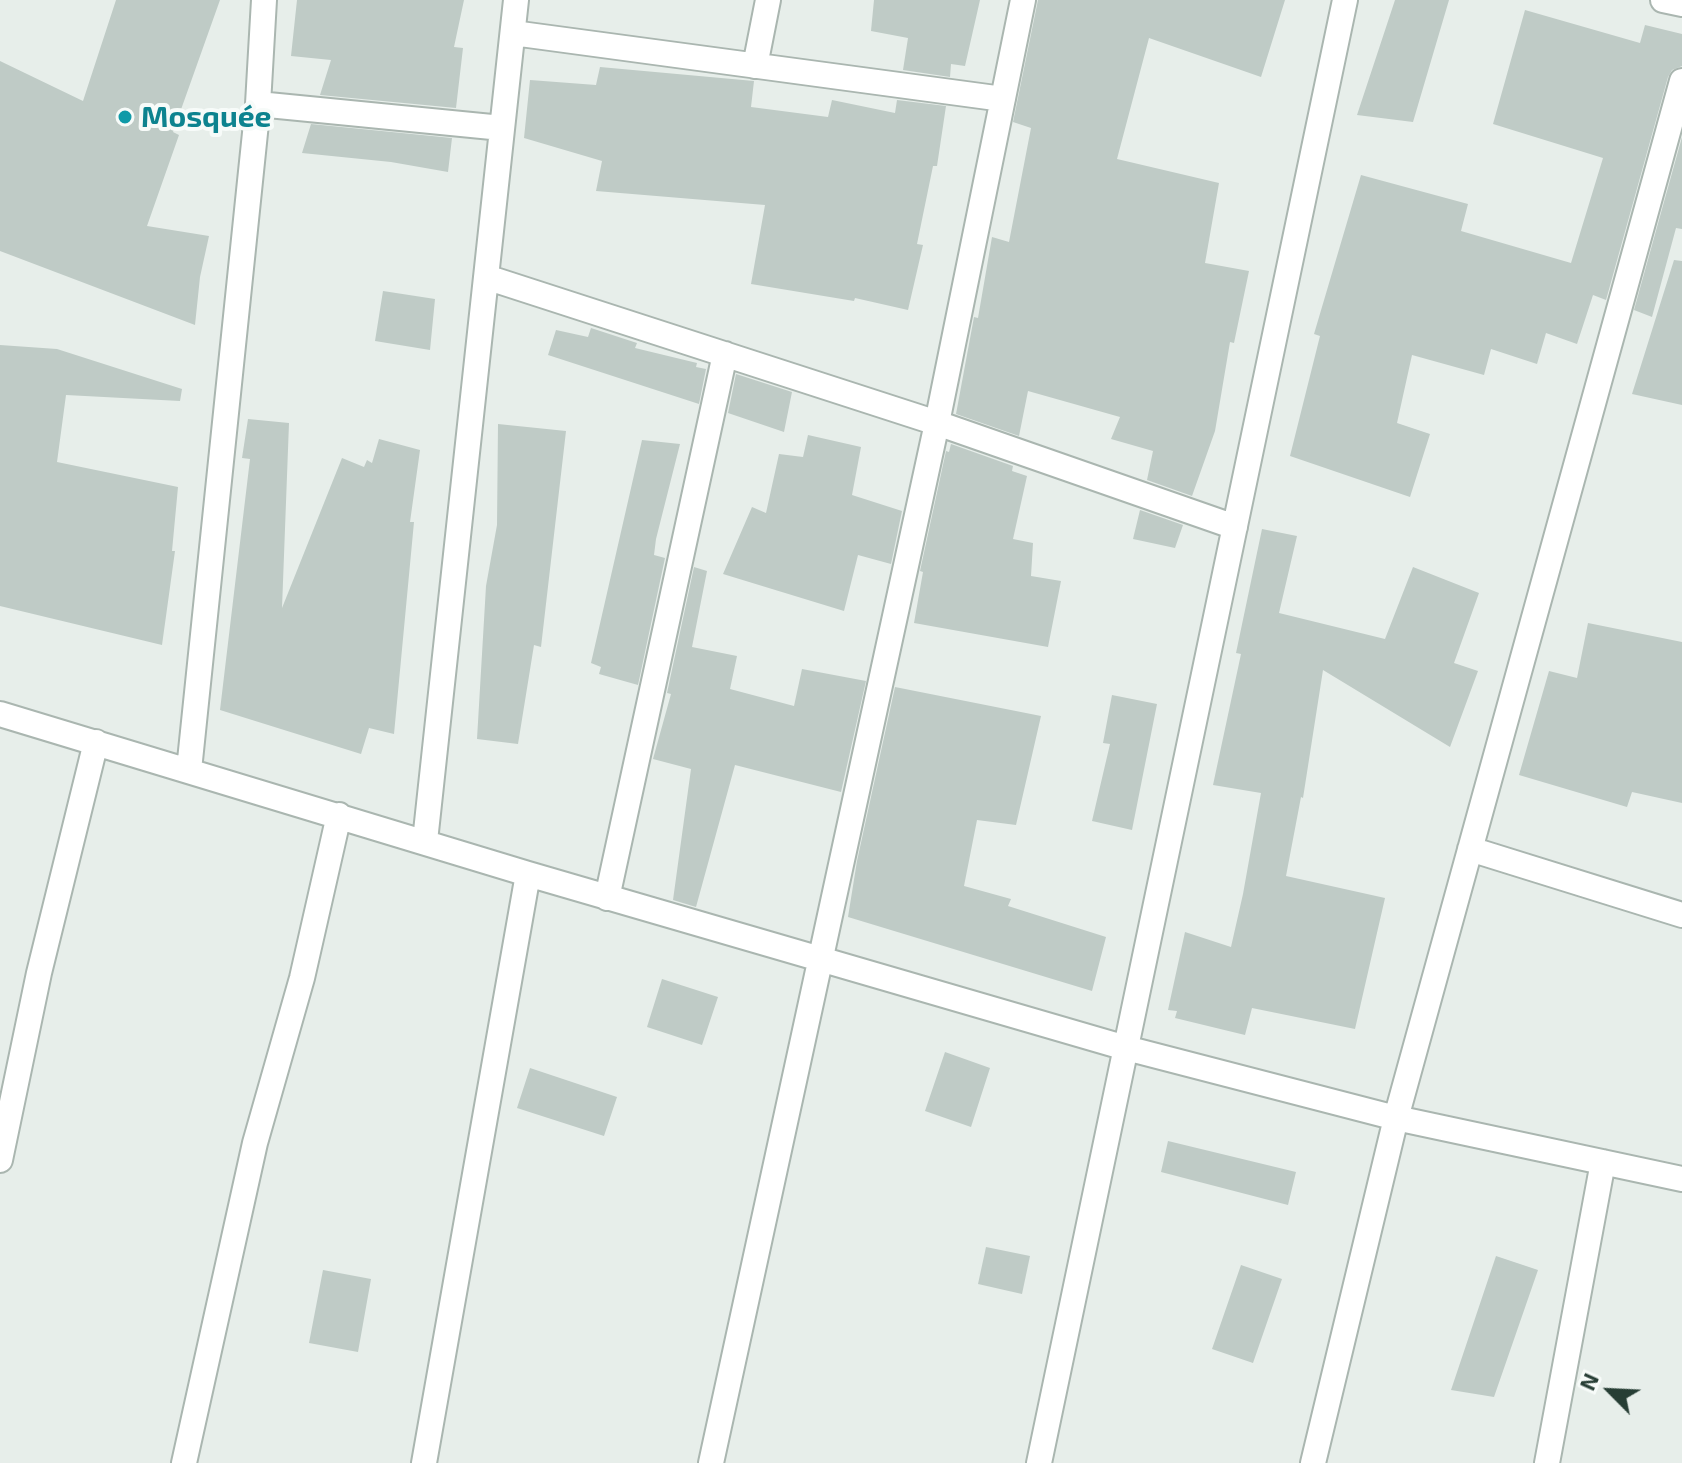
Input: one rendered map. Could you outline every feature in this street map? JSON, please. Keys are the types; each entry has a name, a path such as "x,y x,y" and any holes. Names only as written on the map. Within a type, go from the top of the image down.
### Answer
{"street":[{"path":"189,770 258,104 264,0"},
{"path":"425,841 516,0"},
{"path":"755,66 768,0"},
{"path":"711,1463 937,423 1023,0"},
{"path":"1039,1463 1345,0"},
{"path":"1663,0 1682,4"},
{"path":"513,33 1003,99"},
{"path":"1313,1463 1396,1118 1682,81"},
{"path":"258,104 502,128"},
{"path":"486,277 937,423 1235,527"},
{"path":"607,898 725,354"},
{"path":"0,714 607,898 1126,1048 1396,1118 1682,1179"},
{"path":"0,1160 39,973 96,742"},
{"path":"184,1463 255,1143 302,978 339,815"},
{"path":"1470,849 1682,915"},
{"path":"424,1463 528,874"},
{"path":"1547,1463 1603,1162"}],"building":[{"path":"116,0 220,0 173,132 179,135 147,226 209,236 200,277 195,325 0,251 0,61 83,101"},
{"path":"297,0 464,0 454,47 463,48 456,108 320,95 331,60 291,56"},
{"path":"874,0 980,0 965,66 951,64 950,77 903,70 908,38 871,31"},
{"path":"1038,0 1285,0 1261,77 1149,38 1117,159 1219,183 1205,263 1249,271 1234,343 1230,342 1215,431 1192,496 1147,480 1153,451 1111,439 1120,417 1028,391 1019,436 956,414 974,317 978,318 992,237 1009,242 1031,128 1013,122"},
{"path":"1395,0 1449,0 1413,122 1357,115"},
{"path":"1525,10 1640,43 1645,25 1682,34 1682,66 1672,70 1668,77 1606,300 1593,295 1577,344 1546,333 1537,364 1491,349 1484,375 1412,355 1397,423 1430,434 1410,497 1290,456 1320,336 1314,334 1361,175 1468,204 1461,231 1571,263 1603,158 1493,124"},
{"path":"600,67 754,81 751,107 828,117 832,100 895,113 897,100 946,106 937,166 933,166 917,244 923,245 908,310 855,298 854,301 751,284 765,205 596,191 602,161 524,138 530,80 596,85"},
{"path":"311,124 452,138 448,172 391,162 302,153"},
{"path":"1682,137 1682,229 1676,228 1652,317 1634,310"},
{"path":"1674,260 1682,261 1682,405 1632,394"},
{"path":"383,291 435,299 430,350 375,341"},
{"path":"591,328 637,343 635,348 697,363 696,367 706,369 699,404 548,355 556,330 588,337"},
{"path":"0,345 57,349 182,389 180,401 66,395 57,462 178,487 172,551 175,551 162,645 0,606"},
{"path":"736,374 792,392 784,432 728,413"},
{"path":"248,419 289,423 282,608 342,458 364,467 367,460 372,463 379,439 420,450 410,522 414,522 394,734 369,728 361,754 220,710 250,459 242,458"},
{"path":"498,424 566,431 541,647 534,645 518,744 477,739 486,586 497,525"},
{"path":"808,435 861,447 852,495 902,511 891,564 858,555 844,611 723,574 752,507 766,513 779,454 803,457"},
{"path":"642,440 680,444 656,539 654,555 665,558 638,685 599,674 601,667 591,663"},
{"path":"951,444 1013,466 1012,471 1027,476 1013,539 1033,543 1031,576 1061,581 1048,647 914,623 923,572 920,571 946,451 949,452"},
{"path":"1140,510 1183,525 1175,548 1133,539"},
{"path":"1262,529 1297,536 1279,613 1385,639 1413,567 1479,593 1454,663 1478,671 1450,747 1323,670 1303,798 1286,876 1385,898 1355,1029 1252,1008 1245,1035 1175,1018 1177,1011 1168,1010 1185,932 1231,947 1243,894 1261,793 1213,785 1241,654 1236,653"},
{"path":"694,567 707,571 692,647 737,656 730,689 794,706 802,669 866,681 841,792 735,765 696,907 673,900 691,769 653,759 671,694 667,693"},
{"path":"1588,623 1682,642 1682,803 1632,792 1627,807 1519,775 1549,671 1577,678"},
{"path":"895,687 1041,716 1016,825 977,820 964,886 1011,899 1008,906 1106,937 1092,991 848,917"},
{"path":"1112,695 1157,704 1132,830 1092,821 1110,744 1103,743"},
{"path":"662,979 718,997 702,1045 647,1027"},
{"path":"945,1052 990,1068 971,1127 925,1111"},
{"path":"530,1068 617,1097 604,1136 517,1108"},
{"path":"1168,1141 1296,1172 1288,1205 1161,1172"},
{"path":"986,1247 1030,1256 1022,1294 978,1284"},
{"path":"1496,1256 1538,1270 1494,1397 1451,1390"},
{"path":"1241,1265 1282,1279 1253,1363 1212,1349"},
{"path":"323,1270 371,1279 358,1352 309,1343"}],"place":[{"name":"Mosquée","path":"125,117"}]}
